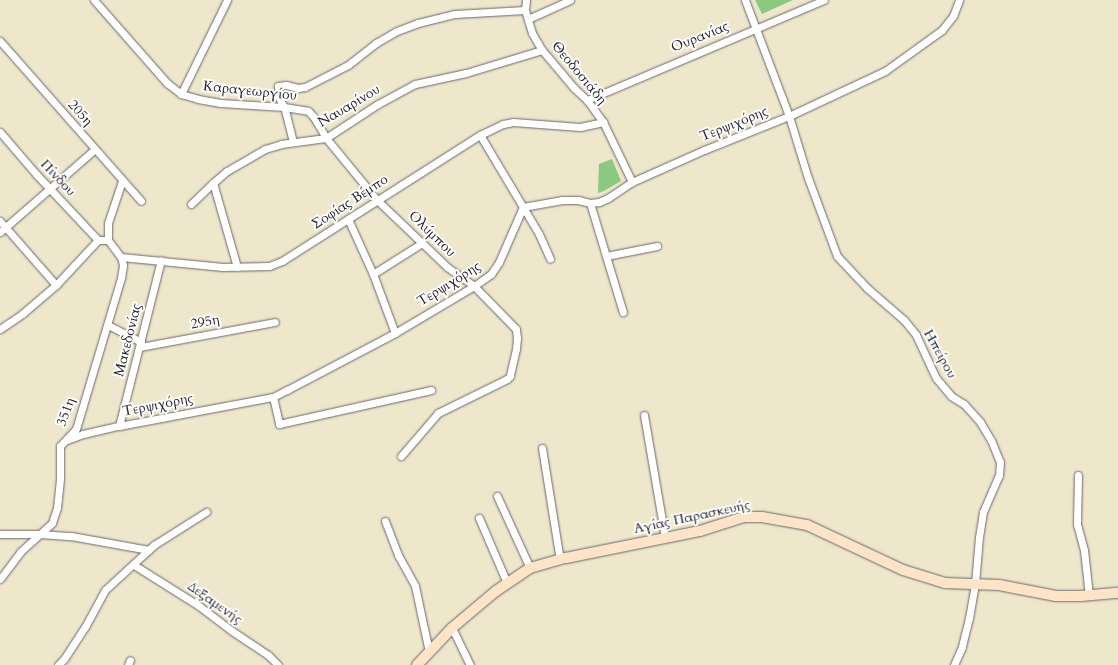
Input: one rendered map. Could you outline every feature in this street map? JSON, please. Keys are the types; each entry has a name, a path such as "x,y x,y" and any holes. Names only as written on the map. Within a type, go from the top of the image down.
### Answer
{"street":[{"path":"94,0 162,78 181,94 227,0"},
{"name":"Θεοδοσιάδη","path":"526,0 525,10 532,33 542,50 574,88 587,100 603,122 632,182"},
{"path":"528,18 570,0"},
{"name":"Ηπείρου","path":"745,0 757,28 789,116 808,178 837,256 867,288 904,320 916,336 936,378 951,396 964,404 980,422 991,440 1000,462 999,475 987,499 982,518 975,584 962,647 954,665"},
{"name":"Ουρανίας","path":"587,100 824,0"},
{"name":"Τερψιχόρης","path":"67,440 83,434 119,426 273,397 395,333 474,286 491,274 496,267 523,207 570,199 590,203 608,198 632,182 704,150 789,116 885,71 942,30 953,16 959,0"},
{"path":"293,142 284,107 278,96 278,86 286,85 298,88 305,87 348,65 376,43 398,31 418,23 455,14 525,10"},
{"name":"205η","path":"0,41 141,201"},
{"name":"Ναυαρίνου","path":"191,204 227,172 265,149 293,142 326,138 378,104 415,84 466,73 542,50"},
{"name":"Καραγεωργίου","path":"181,94 221,103 284,107 308,112 313,116 326,138"},
{"name":"Σοφίας Βέμπο","path":"122,257 237,267 269,266 277,263 348,219 480,135 503,124 513,122 580,127 603,122"},
{"name":"Πίνδου","path":"0,132 50,189 98,240"},
{"path":"480,135 523,207 550,259"},
{"name":"Ολύμπου","path":"326,138 377,200 447,267 474,286 516,329 517,338 510,376 504,381 438,413 401,456"},
{"path":"3,230 95,150"},
{"path":"122,181 108,223 108,240 122,257"},
{"path":"213,183 237,267"},
{"path":"590,203 623,312"},
{"path":"348,219 372,274 395,333"},
{"path":"0,221 3,230 56,285"},
{"path":"0,329 56,285 98,240 108,240"},
{"path":"372,274 422,243"},
{"path":"606,256 657,246"},
{"name":"351η","path":"0,579 20,552 52,523 57,508 60,478 60,446 76,429 123,271 122,257"},
{"name":"Μακεδονίας","path":"119,426 161,260"},
{"name":"295η","path":"140,344 275,322"},
{"path":"108,325 140,344"},
{"path":"273,397 279,424 431,390"},
{"path":"644,415 665,538"},
{"path":"542,448 560,560"},
{"path":"1078,475 1077,524 1084,550 1089,596"},
{"path":"497,496 530,568"},
{"path":"58,665 64,659 85,627 105,590 160,541 187,526 206,512"},
{"name":"Αγίας Παρασκευής","path":"417,665 452,628 507,583 530,568 560,560 700,531 744,517 780,519 816,528 903,570 935,581 945,583 999,585 1047,595 1089,596 1118,593"},
{"path":"479,518 507,583"},
{"path":"385,521 398,555 415,586 429,652"},
{"path":"0,534 71,536 149,550"},
{"name":"Δεξαμενής","path":"134,565 199,606 232,631 268,655 278,665"},
{"path":"452,628 470,665"}],"green space":[{"path":"755,0 793,0 762,14"},
{"path":"612,159 621,181 598,193 599,164"}]}
